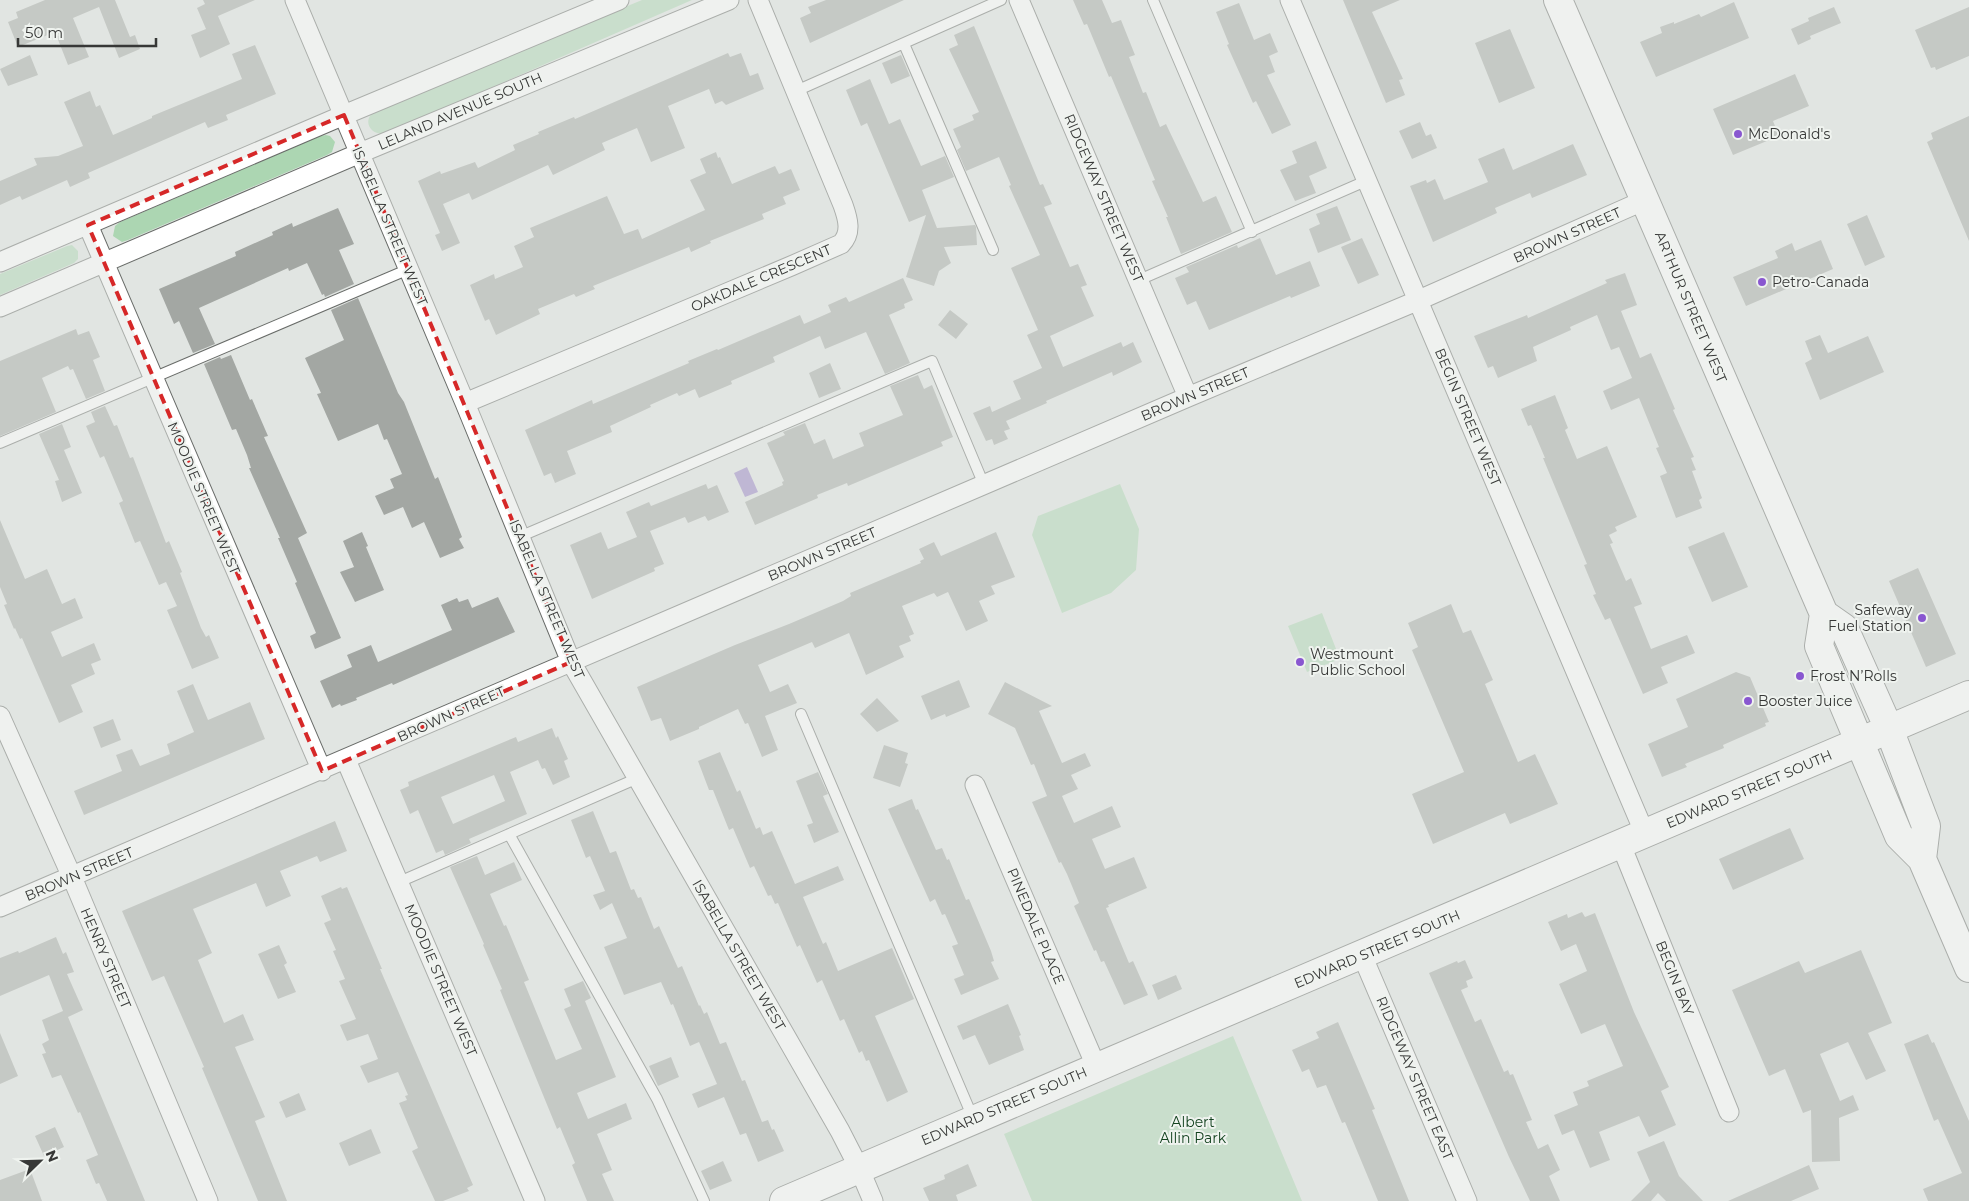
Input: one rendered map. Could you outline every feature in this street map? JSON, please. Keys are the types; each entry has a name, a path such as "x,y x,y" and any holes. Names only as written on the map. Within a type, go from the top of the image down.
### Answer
{"main road":[{"name":"ARTHUR STREET WEST","path":"1558,0 1824,614"},
{"path":"1922,859 1926,826 1889,729 1844,628 1824,614 1819,646 1899,836 1922,859 1969,968"},
{"name":"EDWARD STREET SOUTH","path":"784,1201 1096,1066 1362,955 1969,695"}],"street":[{"name":"ISABELLA STREET WEST","path":"295,0 465,403 571,662 752,976 859,1168 873,1201"},
{"path":"0,262 619,0"},
{"name":"LELAND AVENUE SOUTH","path":"0,307 360,153 729,0"},
{"name":"OAKDALE CRESCENT","path":"465,403 841,244 846,239 849,221 758,0"},
{"name":"RIDGEWAY STREET WEST","path":"1019,0 1188,397"},
{"name":"BEGIN STREET WEST","path":"1290,0 1418,300 1633,839"},
{"name":"BROWN STREET","path":"0,908 1418,300 1645,200"},
{"name":"MOODIE STREET WEST","path":"88,225 322,770"},
{"name":"HENRY STREET","path":"0,716 72,877 208,1201"},
{"name":"MOODIE STREET WEST","path":"346,760 535,1201"},
{"name":"PINEDALE PLACE","path":"974,785 1096,1066"},
{"name":"BEGIN BAY","path":"1633,839 1729,1112"},
{"name":"RIDGEWAY STREET EAST","path":"1362,955 1467,1201"}],"lane":[{"path":"796,92 1001,0"},
{"path":"1153,0 1252,232"},
{"path":"904,44 993,250"},
{"path":"1139,280 1368,180"},
{"path":"0,443 409,269"},
{"path":"519,537 932,361 984,485"},
{"path":"801,714 974,1119"},
{"path":"399,882 638,778"},
{"path":"508,834 657,1099 704,1201"}],"highlighted area":[{"path":"344,115 571,662 322,771 88,225"}],"green space":[{"path":"642,0 692,0 385,134 374,132 369,125 370,117 378,109"},
{"path":"326,135 330,136 335,142 332,152 327,155 128,240 122,242 113,236 115,226 120,222"},
{"path":"72,245 78,251 78,259 74,263 0,295 0,274"},
{"path":"1120,484 1139,529 1136,570 1111,593 1062,613 1032,535 1038,516"},
{"path":"1322,613 1340,659 1307,672 1288,626"},
{"name":"Albert Allin Park","path":"1233,1036 1302,1201 1032,1201 1004,1134"}],"shaded area":[{"path":"747,467 758,492 745,497 734,473"}],"building":[{"path":"45,0 115,0 130,37 135,35 140,49 119,58 99,7 73,18 89,57 68,65 55,32 18,47 8,22 18,18 16,12"},
{"path":"203,0 255,0 218,16 230,44 200,58 191,35 206,29 197,8 205,4"},
{"path":"826,0 904,0 810,43 800,18 811,13 808,7"},
{"path":"1073,0 1102,0 1112,23 1121,20 1135,55 1129,57 1143,93 1146,92 1160,127 1166,124 1203,202 1216,196 1232,232 1181,254 1166,217 1168,217 1152,181 1155,180 1111,76 1109,77 1087,24 1084,25"},
{"path":"1343,0 1400,0 1372,12 1403,79 1399,80 1405,95 1386,103"},
{"path":"1734,2 1749,38 1656,77 1640,42 1662,33 1660,27 1674,22 1674,24 1699,14 1701,17"},
{"path":"1239,3 1254,40 1270,33 1278,52 1269,56 1275,72 1267,75 1291,125 1272,134 1256,101 1253,103 1227,45 1229,44 1216,12"},
{"path":"1834,7 1841,23 1810,36 1811,39 1798,45 1791,29 1809,21 1808,18"},
{"path":"1969,7 1969,56 1936,70 1935,67 1931,68 1915,30"},
{"path":"974,26 1040,185 1043,184 1052,204 1044,207 1070,267 1078,264 1087,285 1081,287 1094,316 1050,336 1063,367 1121,342 1123,347 1133,342 1142,362 1113,376 1112,372 1006,421 1010,429 1004,431 1008,439 994,445 992,439 986,441 973,413 990,406 992,412 1021,399 1013,381 1042,368 1027,335 1038,330 1011,268 1040,255 1009,186 1011,185 999,157 966,171 957,150 961,147 953,129 974,120 972,115 979,112 949,49 958,45 954,35"},
{"path":"1510,29 1535,88 1499,103 1475,43"},
{"path":"255,45 276,94 226,115 228,120 208,128 205,122 88,173 90,178 70,187 67,180 22,200 20,196 0,205 0,181 37,165 34,158 58,156 83,146 64,102 90,91 96,107 100,105 113,135 152,118 152,116 242,79 232,54"},
{"path":"728,53 730,57 741,53 750,76 758,73 764,89 726,105 722,101 715,104 709,89 668,106 685,148 651,162 637,128 602,143 605,150 553,175 548,165 472,200 469,193 443,204 460,243 442,251 435,235 440,233 418,181 440,171 441,174 475,162 478,168 515,150 513,145 539,134 538,132 574,117 575,119"},
{"path":"30,55 38,75 8,86 0,69"},
{"path":"901,55 910,76 891,84 882,63"},
{"path":"1795,74 1809,106 1773,121 1779,136 1733,155 1713,109"},
{"path":"870,79 889,124 900,119 921,166 945,156 954,177 922,190 937,228 975,225 976,227 977,245 944,247 951,263 939,271 934,286 906,277 926,215 909,222 867,123 861,126 846,90"},
{"path":"1969,116 1969,241 1927,142 1933,139 1931,133"},
{"path":"1420,122 1426,136 1431,134 1437,148 1412,159 1399,131"},
{"path":"1316,141 1327,168 1309,176 1316,193 1295,201 1280,170 1297,163 1292,151"},
{"path":"1573,144 1587,175 1532,198 1530,193 1495,208 1497,213 1433,242 1410,186 1426,180 1427,183 1435,179 1444,200 1488,182 1478,159 1504,148 1513,170"},
{"path":"716,152 732,184 775,166 779,174 791,169 800,190 783,197 786,204 762,214 764,219 710,241 711,243 691,252 689,247 593,286 595,289 576,297 574,294 538,309 540,314 496,335 489,319 485,321 470,285 494,274 495,279 523,267 514,246 534,237 530,228 607,196 624,234 638,229 642,239 705,210 690,180 706,173 700,159"},
{"path":"1337,206 1351,240 1318,253 1309,229 1320,224 1316,214"},
{"path":"338,208 354,244 339,250 354,284 325,297 324,294 322,295 307,263 289,271 288,268 199,308 215,344 193,353 179,321 174,324 159,289 236,256 235,252 273,235 272,232 292,223 293,227"},
{"path":"1867,215 1885,257 1865,266 1847,224"},
{"path":"1260,238 1276,275 1310,261 1320,286 1291,298 1290,296 1209,330 1196,301 1187,305 1175,278 1189,272 1186,267 1237,245 1238,248"},
{"path":"1362,238 1379,275 1358,284 1341,247"},
{"path":"1821,240 1833,269 1746,306 1733,277 1778,258 1775,251 1792,243 1795,251"},
{"path":"1625,273 1637,305 1621,311 1640,358 1651,353 1694,457 1691,458 1696,470 1692,471 1702,498 1699,500 1702,508 1676,518 1660,476 1667,473 1656,448 1659,447 1639,398 1611,410 1603,391 1632,378 1619,347 1611,350 1597,315 1570,327 1571,330 1533,347 1537,361 1498,378 1493,366 1488,368 1474,336 1527,315 1528,318 1607,283 1605,280"},
{"path":"903,278 913,300 904,304 905,308 889,315 910,363 885,374 866,332 825,349 820,336 773,357 775,362 731,381 732,384 699,398 695,389 679,396 677,393 650,405 651,407 610,426 612,432 567,451 576,474 555,483 551,473 544,476 525,430 592,400 593,404 689,363 688,361 800,315 804,324 831,312 828,305 846,297 849,302"},
{"path":"358,298 398,393 404,402 435,479 438,477 462,537 459,539 464,548 440,558 424,522 412,528 403,507 384,515 375,496 394,488 390,479 402,474 387,439 384,440 378,424 338,441 317,394 321,393 305,358 344,340 331,310"},
{"path":"950,310 968,324 956,339 938,325"},
{"path":"76,329 78,335 89,331 100,357 93,360 105,391 86,399 73,369 70,370 68,366 42,378 56,412 0,436 0,361"},
{"path":"1820,335 1828,353 1868,336 1884,372 1820,400 1805,363 1812,359 1805,341"},
{"path":"231,355 268,436 264,437 307,533 298,538 341,638 315,649 310,636 316,633 278,538 280,538 249,468 251,468 247,455 236,429 232,430 204,364 220,357 221,359"},
{"path":"830,363 841,389 819,398 809,373"},
{"path":"918,375 924,389 932,385 953,437 941,442 943,446 848,486 847,483 817,495 818,498 755,525 745,502 783,485 782,482 784,481 767,443 785,435 783,432 805,423 814,444 825,439 833,459 864,446 859,433 903,415 890,386"},
{"path":"1555,395 1568,428 1565,430 1577,459 1607,446 1637,517 1615,527 1617,531 1609,535 1613,543 1610,544 1626,581 1631,578 1642,604 1634,607 1651,649 1687,635 1695,653 1661,667 1668,683 1643,694 1610,618 1605,620 1593,595 1596,594 1584,565 1587,564 1531,425 1528,426 1521,409"},
{"path":"105,406 114,426 117,425 130,458 133,457 166,543 169,541 182,572 180,573 201,628 206,637 209,635 219,658 192,669 167,610 177,606 166,582 159,585 140,541 135,543 119,503 123,501 104,456 100,458 86,426 95,422 91,412"},
{"path":"62,424 71,447 64,450 82,493 62,502 55,481 59,480 39,434"},
{"path":"706,484 708,489 717,485 729,512 708,521 705,516 688,523 685,517 650,531 664,564 654,568 655,571 592,599 570,545 601,532 608,549 637,537 626,512 649,502 651,506"},
{"path":"0,520 25,579 47,569 62,604 75,598 83,618 51,632 62,657 94,643 101,660 91,664 95,674 71,685 83,712 59,723 22,638 20,639 14,629 4,605 7,604 0,587"},
{"path":"362,532 368,546 366,547 384,590 355,602 340,572 354,567 343,541"},
{"path":"996,532 1015,577 991,586 995,594 979,601 988,621 966,631 948,592 937,597 934,593 902,606 914,634 909,636 911,641 899,646 904,657 866,675 849,633 815,648 812,642 758,665 770,692 788,684 797,703 765,716 778,750 762,757 748,723 745,724 738,709 670,741 661,718 651,721 637,687 843,601 851,596 850,593 921,563 920,561 924,559 919,549 934,542 941,556"},
{"path":"1724,532 1748,587 1712,602 1688,547"},
{"name":"Safeway Fuel Station","path":"1918,568 1956,654 1926,667 1889,581"},
{"path":"498,597 515,632 393,685 392,683 356,698 357,700 332,708 320,681 352,667 347,655 371,645 378,662 452,630 441,605 457,598 459,602 468,599 472,608"},
{"name":"Westmount Public School","path":"1451,604 1463,633 1471,630 1493,680 1485,684 1518,762 1535,754 1558,804 1510,824 1505,813 1433,844 1412,794 1464,772 1412,650 1418,647 1408,623"},
{"path":"1736,672 1750,677 1769,722 1765,723 1766,726 1723,745 1724,748 1685,764 1687,767 1662,777 1648,744 1688,727 1676,699"},
{"path":"959,680 970,707 946,717 945,714 931,720 921,696"},
{"path":"1005,682 1052,706 1039,711 1062,763 1085,753 1091,766 1071,775 1078,789 1062,796 1074,823 1112,806 1121,827 1092,839 1105,869 1134,857 1147,888 1108,905 1109,907 1106,908 1129,963 1133,961 1148,995 1124,1005 1104,961 1101,962 1096,950 1094,951 1074,906 1079,903 1067,874 1061,862 1059,863 1032,802 1047,796 1034,764 1031,765 1015,728 988,714"},
{"path":"193,684 208,720 250,702 265,739 84,815 74,791 122,771 116,755 132,749 140,766 170,754 167,744 194,732 177,691"},
{"path":"877,698 899,721 877,732 860,714"},
{"path":"113,719 121,740 101,748 93,727"},
{"path":"552,728 556,738 558,736 568,759 564,761 570,777 553,785 545,768 542,769 538,760 510,772 527,814 469,839 471,843 445,855 443,850 436,853 418,810 410,814 400,790 409,786 408,782 516,737 518,742","holes":["494,775 505,801 453,824 441,797"]},
{"path":"884,745 908,753 905,763 908,764 900,787 873,778"},
{"path":"720,752 737,792 740,790 756,829 760,827 763,835 772,831 795,884 838,866 844,880 803,897 823,944 826,942 838,971 892,948 914,999 875,1016 908,1092 887,1102 869,1060 866,1061 862,1051 859,1053 844,1019 840,1021 822,980 817,983 800,945 797,947 778,903 775,904 771,895 768,896 754,866 750,868 733,828 729,830 713,790 709,790 698,761"},
{"path":"818,772 828,794 823,796 839,832 814,843 807,825 813,823 796,781"},
{"path":"912,799 936,850 942,848 947,860 949,859 966,900 969,899 991,951 994,961 991,962 999,979 961,995 954,979 964,975 952,946 958,944 945,914 942,915 935,899 930,902 888,809"},
{"path":"593,811 610,853 616,851 631,890 634,889 638,898 641,897 654,929 659,926 678,968 682,966 699,1006 704,1014 707,1012 720,1044 726,1042 742,1081 745,1080 762,1122 768,1120 784,1151 758,1162 746,1133 740,1135 724,1097 698,1108 692,1094 717,1084 699,1042 690,1046 673,1004 671,1005 661,982 624,995 604,947 627,938 612,903 600,910 593,895 605,891 590,856 586,858 571,820"},
{"path":"335,821 347,851 320,862 317,856 280,871 291,896 266,907 256,883 193,909 212,953 198,960 224,1023 243,1014 254,1040 235,1047 265,1117 255,1121 287,1201 258,1201 202,1068 204,1067 164,976 152,981 122,911"},
{"path":"1790,828 1804,859 1733,890 1719,859"},
{"path":"477,856 485,875 514,862 522,880 490,894 504,926 506,925 529,980 524,982 556,1060 582,1049 564,1009 571,1006 564,989 583,981 591,998 585,1001 616,1077 577,1093 588,1119 626,1103 632,1119 597,1134 612,1170 602,1174 614,1201 587,1201 572,1165 575,1163 560,1127 557,1129 500,990 502,989 484,944 450,867"},
{"path":"341,887 342,889 347,887 382,969 380,969 473,1185 467,1188 469,1191 443,1201 435,1201 412,1151 418,1148 399,1103 407,1100 405,1096 408,1095 398,1072 368,1083 360,1066 378,1059 368,1034 347,1041 340,1025 356,1019 339,981 345,979 333,951 336,950 324,923 331,920 321,896"},
{"path":"1582,912 1585,917 1595,913 1634,1012 1669,1087 1661,1091 1676,1125 1649,1137 1639,1116 1599,1132 1610,1160 1590,1168 1574,1130 1562,1135 1554,1115 1578,1105 1573,1092 1589,1086 1587,1081 1623,1066 1605,1024 1581,1034 1559,984 1587,971 1576,944 1561,951 1548,922 1567,914 1568,918"},
{"path":"56,937 63,954 66,952 74,972 67,974 83,1010 68,1017 145,1201 107,1201 99,1183 96,1184 86,1160 98,1155 80,1112 78,1113 61,1075 52,1078 42,1054 46,1053 42,1044 49,1040 42,1020 63,1011 49,975 0,996 0,958 18,951 19,953"},
{"path":"279,945 287,963 284,965 296,992 278,999 258,954"},
{"path":"1861,950 1892,1023 1868,1033 1886,1071 1866,1080 1848,1042 1820,1054 1840,1101 1853,1095 1859,1110 1839,1118 1840,1161 1812,1162 1811,1110 1803,1113 1785,1069 1769,1076 1732,990 1799,961 1805,973"},
{"path":"1465,960 1473,978 1466,981 1468,987 1461,990 1475,1022 1481,1019 1504,1072 1508,1070 1510,1075 1513,1074 1532,1120 1526,1122 1538,1149 1548,1144 1560,1170 1549,1176 1560,1201 1530,1201 1429,973 1457,961 1458,963"},
{"path":"1176,975 1182,989 1158,1000 1152,985"},
{"path":"1008,1004 1021,1035 1019,1036 1024,1050 989,1065 975,1035 963,1040 957,1026"},
{"path":"1338,1022 1375,1109 1372,1110 1409,1201 1378,1201 1345,1122 1342,1123 1326,1085 1317,1088 1309,1069 1302,1072 1292,1050 1319,1038 1316,1032"},
{"path":"0,1033 18,1076 0,1084"},
{"path":"1928,1034 1932,1043 1934,1042 1969,1121 1969,1201 1928,1201 1923,1189 1962,1173 1938,1119 1934,1121 1904,1044"},
{"path":"671,1057 679,1077 658,1086 649,1066"},
{"path":"299,1093 306,1110 286,1118 279,1102"},
{"path":"55,1127 64,1147 44,1156 35,1136"},
{"path":"371,1129 381,1153 349,1166 339,1143"},
{"path":"1664,1141 1679,1176 1703,1201 1666,1201 1658,1193 1651,1201 1631,1201 1650,1182 1637,1152"},
{"path":"723,1161 732,1181 710,1190 701,1171"},
{"path":"968,1164 977,1186 956,1195 958,1201 929,1201 923,1188 945,1179 944,1175"},
{"path":"1809,1165 1819,1189 1791,1201 1728,1201"},
{"path":"30,1169 42,1201 0,1201 0,1180"}],"place":[{"name":"McDonald's","path":"1738,134"},
{"name":"Petro-Canada","path":"1762,282"},
{"name":"Safeway Fuel Station","path":"1922,618"},
{"name":"Westmount Public School","path":"1300,662"},
{"name":"Frost N’Rolls","path":"1800,676"},
{"name":"Booster Juice","path":"1748,701"}]}
